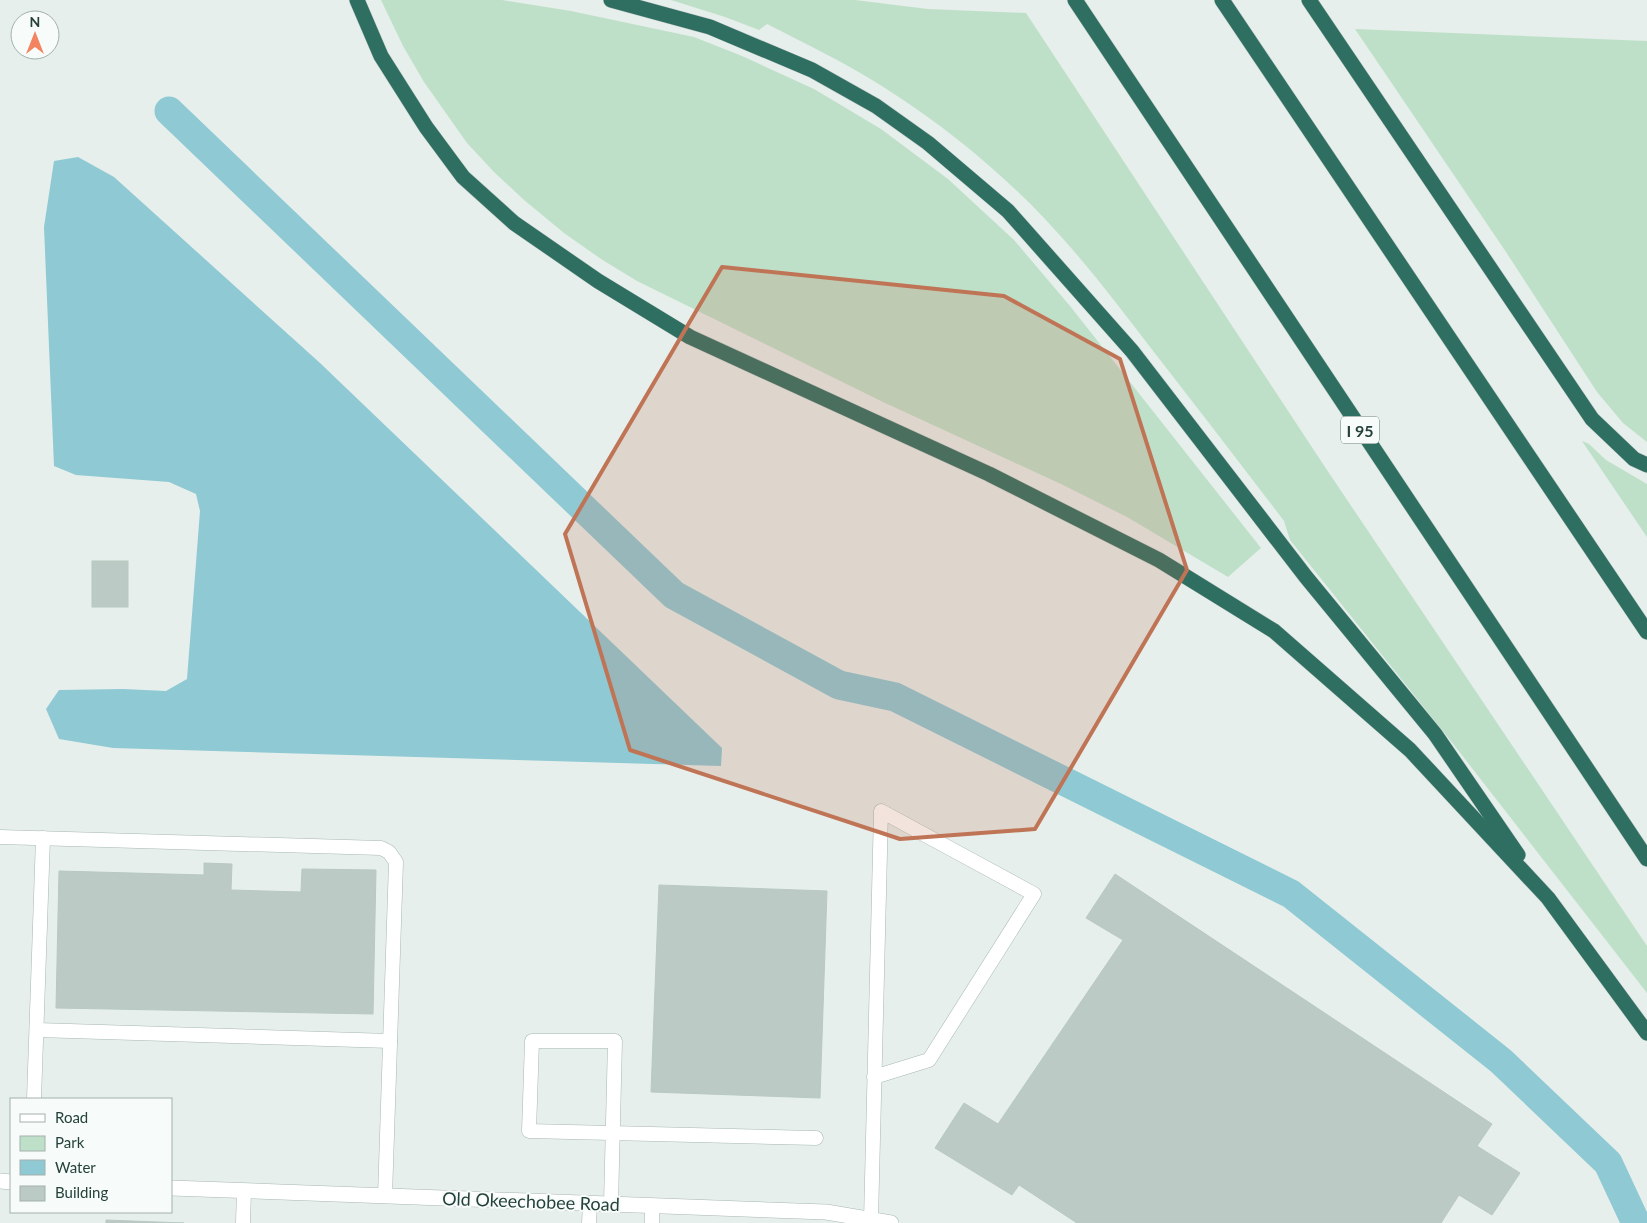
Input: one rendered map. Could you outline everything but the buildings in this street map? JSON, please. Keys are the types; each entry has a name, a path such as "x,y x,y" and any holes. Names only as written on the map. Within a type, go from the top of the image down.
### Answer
{"highway":[{"path":"356,0 382,56 426,127 463,177 514,223 598,281 690,337 988,474 1159,560 1274,631 1410,750 1548,898"},
{"path":"611,0 710,27 812,70 876,106 928,143 1008,211 1132,350 1306,577 1435,734 1548,898 1647,1033"},
{"name":"I 95","path":"1075,0 1647,859"},
{"path":"1222,0 1647,632"},
{"path":"1308,0 1592,419 1634,459 1647,465"}],"street":[{"name":"Old Okeechobee Road","path":"172,1188 826,1212 891,1223"}],"lane":[{"path":"871,1220 874,1076 881,811 1034,894 928,1060 874,1076"},
{"path":"0,837 381,848 389,852 396,862 385,1196"},
{"path":"34,1098 43,838"},
{"path":"36,1030 390,1041"},
{"path":"611,1204 612,1133 615,1041 532,1041 529,1131 612,1133 816,1138"},
{"path":"242,1223 244,1191"},
{"path":"590,1204 590,1223"},
{"path":"652,1206 652,1223"}],"highlighted area":[{"path":"722,267 1004,296 1120,359 1187,570 1035,829 900,839 630,750 565,534"}],"green space":[{"path":"381,0 502,0 571,11 694,37 742,56 814,89 881,129 948,179 1014,240 1070,306 1261,548 1228,577 1127,517 1063,485 883,402 637,281 601,259 564,233 524,200 467,143 424,82 403,46"},
{"path":"671,0 855,0 928,9 1026,13 1325,467 1647,946 1647,993 1454,745 1290,540 1284,521 1116,303 1063,239 1025,198 943,128 864,75 823,52 767,24 759,30"},
{"path":"1355,29 1647,41 1647,442 1623,423 1597,392 1506,252"},
{"path":"1582,441 1589,444 1606,460 1647,484 1647,537"}],"water":[{"path":"78,157 114,177 320,363 722,748 721,766 113,748 59,739 46,709 59,690 123,689 166,691 187,679 200,511 196,494 169,482 76,475 54,466 44,227 54,161"}],"waterway":[{"path":"169,111 674,595 839,685 895,697 1291,894 1501,1061 1608,1163 1636,1223"}]}
